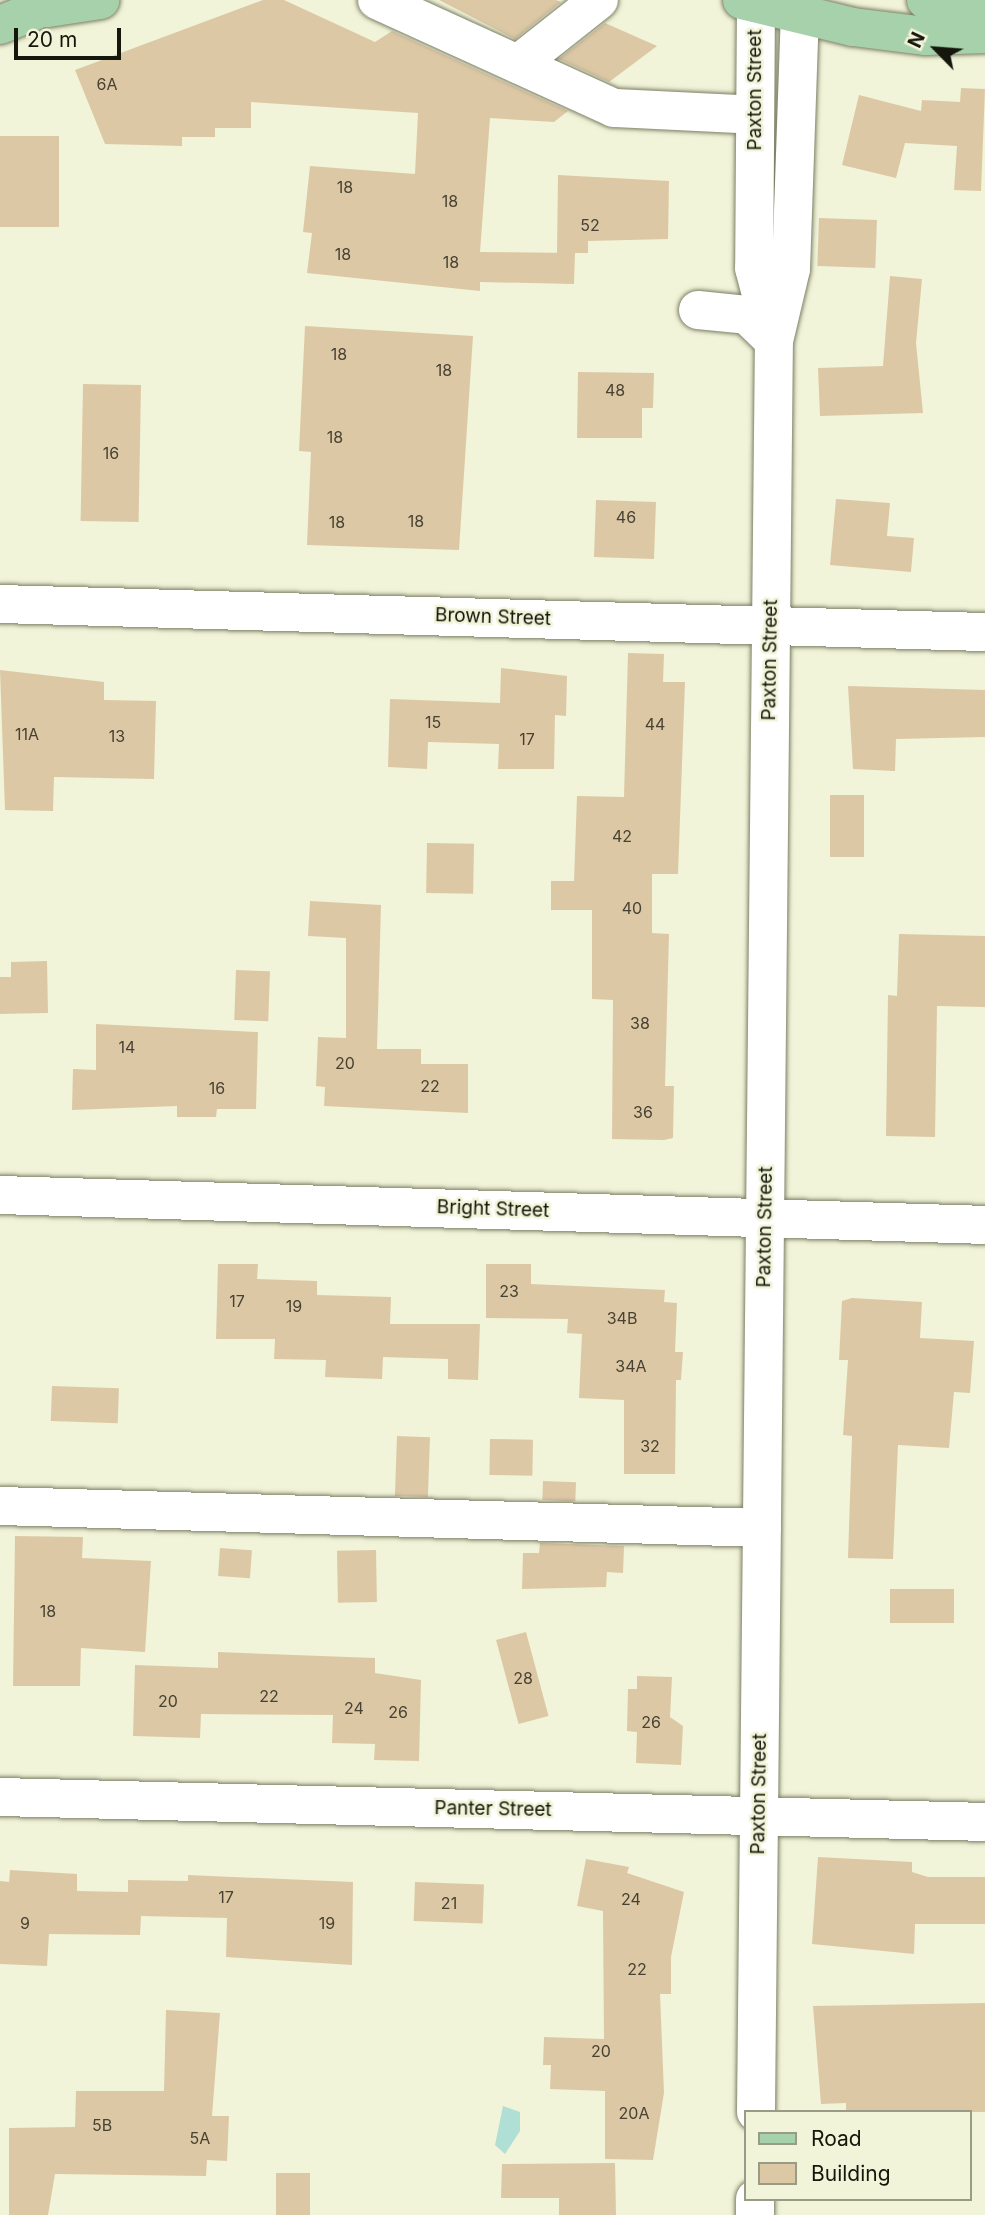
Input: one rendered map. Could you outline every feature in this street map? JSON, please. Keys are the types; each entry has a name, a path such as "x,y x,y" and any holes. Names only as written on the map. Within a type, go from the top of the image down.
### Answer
{"main road":[{"path":"0,25 55,4 100,0"},
{"path":"926,0 985,17"},
{"path":"773,5 926,36 985,34"}],"street":[{"path":"377,0 614,108 755,115"},
{"path":"518,64 599,0"},
{"name":"Paxton Street","path":"773,5 755,115 754,268 774,341"},
{"name":"Paxton Street","path":"756,2110 774,341 791,269 773,5"},
{"path":"698,310 747,315 774,341"},
{"name":"Brown Street","path":"0,604 985,632"},
{"name":"Bright Street","path":"0,1195 985,1224"},
{"path":"0,1506 762,1528"},
{"name":"Panter Street","path":"0,1797 985,1822"}],"water":[{"path":"503,2106 520,2112 520,2131 505,2154 495,2145"}],"building":[{"path":"263,0 284,0 375,42 392,31 568,111 554,122 490,118 480,252 557,253 558,175 669,181 668,239 588,241 588,253 575,253 574,284 480,282 480,291 307,273 312,233 303,232 310,166 415,174 418,113 251,102 251,128 215,128 215,137 182,137 182,146 105,144 75,70"},
{"path":"439,0 556,0 561,2 515,39"},
{"path":"605,23 657,46 609,82 559,59"},
{"path":"961,88 985,89 981,191 954,190 957,146 905,143 896,178 842,165 859,95 921,111 922,100 960,102"},
{"path":"0,136 59,136 59,227 0,227"},
{"path":"819,218 877,220 875,268 817,266"},
{"path":"890,276 922,279 916,343 923,413 820,416 818,368 883,366"},
{"path":"305,326 473,336 459,550 307,545 311,452 299,451"},
{"path":"578,372 654,373 653,408 642,408 642,438 577,438"},
{"path":"83,384 141,385 139,522 81,521"},
{"path":"836,499 890,503 887,536 914,538 911,572 830,565"},
{"path":"596,500 656,502 654,559 594,557"},
{"path":"628,653 664,654 663,682 685,682 678,874 652,874 652,933 669,934 665,1086 674,1086 673,1138 664,1140 612,1139 613,1000 592,999 592,910 551,910 551,881 574,881 577,796 624,797"},
{"path":"501,668 567,676 566,716 555,715 554,769 498,769 499,744 428,742 427,769 388,767 390,699 500,703"},
{"path":"0,670 104,682 104,700 156,701 154,779 54,777 53,811 5,810"},
{"path":"848,686 985,690 985,737 896,739 895,771 853,769"},
{"path":"830,795 864,795 864,857 830,857"},
{"path":"427,843 474,844 473,894 426,893"},
{"path":"310,901 381,905 377,1049 421,1049 421,1064 468,1064 468,1113 324,1106 325,1087 316,1086 318,1037 346,1038 346,938 308,936"},
{"path":"899,934 985,936 985,1007 937,1006 935,1137 886,1136 888,995 897,996"},
{"path":"47,961 48,1013 0,1014 0,977 11,977 11,962"},
{"path":"236,970 270,971 268,1021 234,1020"},
{"path":"96,1024 258,1032 256,1109 217,1109 216,1117 177,1117 177,1106 72,1110 73,1069 96,1070"},
{"path":"218,1264 258,1264 257,1279 317,1281 317,1295 391,1297 390,1324 480,1324 478,1380 448,1379 448,1359 383,1357 382,1379 325,1377 326,1360 274,1359 275,1339 216,1339"},
{"path":"486,1264 531,1264 531,1284 665,1290 664,1302 677,1303 675,1352 683,1352 681,1380 676,1380 675,1474 624,1474 624,1400 579,1398 582,1334 567,1333 568,1319 486,1318"},
{"path":"852,1298 922,1302 920,1338 974,1341 970,1393 954,1392 949,1448 898,1445 893,1559 848,1558 852,1436 843,1435 848,1360 839,1360 842,1301"},
{"path":"52,1386 119,1388 118,1423 51,1421"},
{"path":"397,1436 430,1437 428,1497 395,1496"},
{"path":"490,1439 533,1440 532,1476 489,1475"},
{"path":"543,1481 576,1482 575,1501 542,1500"},
{"path":"15,1536 83,1537 82,1558 151,1561 145,1652 81,1648 80,1686 13,1686"},
{"path":"540,1543 624,1546 623,1573 607,1572 606,1587 522,1589 523,1553 539,1553"},
{"path":"220,1548 252,1550 250,1578 218,1576"},
{"path":"376,1550 377,1602 338,1603 337,1551"},
{"path":"890,1589 954,1589 954,1623 890,1623"},
{"path":"526,1632 549,1716 519,1724 496,1640"},
{"path":"218,1652 375,1658 375,1673 421,1680 419,1761 374,1760 375,1744 332,1743 333,1715 201,1714 200,1738 133,1736 135,1665 218,1668"},
{"path":"637,1676 672,1677 670,1717 683,1726 681,1765 636,1763 637,1732 627,1731 628,1689 637,1689"},
{"path":"818,1857 912,1862 912,1872 928,1877 985,1877 985,1924 915,1924 914,1954 812,1944"},
{"path":"586,1859 629,1867 627,1873 684,1892 671,1957 671,1994 660,1994 664,2093 653,2160 605,2159 605,2091 550,2089 551,2065 543,2065 544,2037 604,2039 603,1911 577,1906"},
{"path":"10,1870 77,1874 77,1891 128,1892 128,1880 188,1881 188,1875 353,1882 352,1965 226,1957 227,1918 141,1916 140,1935 49,1934 47,1966 0,1964 0,1881 9,1882"},
{"path":"415,1882 484,1884 483,1923 414,1921"},
{"path":"985,2003 985,2112 846,2110 846,2103 821,2104 813,2006"},
{"path":"166,2010 220,2013 212,2116 229,2116 227,2161 207,2160 206,2176 55,2174 48,2215 9,2215 9,2128 75,2127 76,2091 164,2091"},
{"path":"615,2163 616,2215 559,2215 559,2198 501,2198 502,2164"},
{"path":"276,2173 310,2173 310,2215 276,2215"}]}
